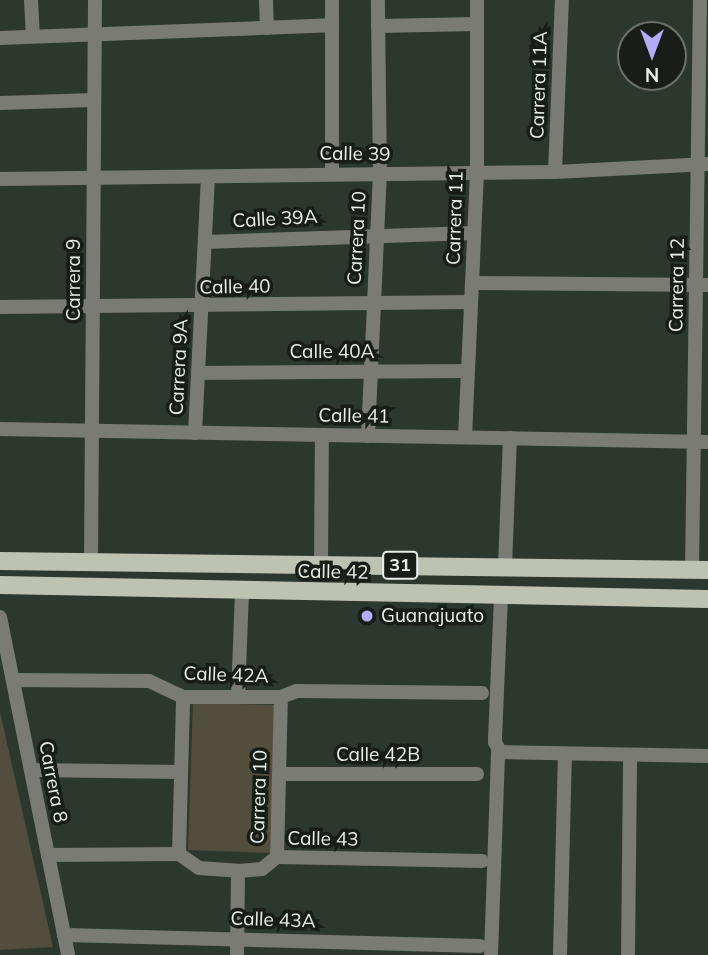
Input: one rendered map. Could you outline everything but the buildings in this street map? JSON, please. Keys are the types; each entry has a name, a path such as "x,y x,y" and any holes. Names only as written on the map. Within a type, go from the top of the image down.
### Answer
{"main road":[{"name":"Calle 42","path":"0,561 91,560 700,570"},
{"name":"Calle 42","path":"0,585 242,592 708,599"}],"street":[{"path":"31,0 33,36"},
{"name":"Carrera 9","path":"91,560 95,0"},
{"path":"266,0 267,28"},
{"path":"332,0 332,172"},
{"name":"Carrera 10","path":"368,436 380,175 378,0"},
{"name":"Carrera 11","path":"465,437 477,173 477,0"},
{"name":"Carrera 11A","path":"555,172 562,0"},
{"name":"Carrera 12","path":"700,0 703,164 700,570"},
{"path":"378,26 477,24"},
{"path":"0,38 331,25"},
{"path":"0,103 94,100"},
{"name":"Calle 39","path":"0,179 208,177 332,172 380,175 555,172 703,164"},
{"name":"Carrera 9A","path":"195,433 208,177"},
{"name":"Calle 39A","path":"205,242 377,232 473,233"},
{"path":"472,283 702,285"},
{"name":"Calle 40","path":"0,307 201,307 471,302"},
{"name":"Calle 40A","path":"198,373 467,371"},
{"name":"Calle 41","path":"0,429 701,442"},
{"path":"321,564 322,435"},
{"path":"505,567 510,438"},
{"path":"238,696 242,592"},
{"path":"486,951 504,752 501,596"},
{"name":"Carrera 8","path":"0,617 68,955"},
{"name":"Calle 42A","path":"13,680 149,681 183,696 281,697 298,691 482,693"},
{"path":"179,854 183,696"},
{"name":"Carrera 10","path":"276,857 281,697"},
{"path":"504,752 708,756"},
{"path":"560,955 565,755"},
{"path":"628,955 630,756"},
{"path":"31,770 181,772"},
{"name":"Calle 42B","path":"279,774 477,775"},
{"name":"Calle 43","path":"48,855 179,854 199,868 238,871 262,869 276,857 482,861"},
{"path":"237,955 238,871"},
{"name":"Calle 43A","path":"64,935 237,938 486,951"}],"shaded area":[{"path":"193,703 275,705 270,853 188,850"},
{"path":"0,712 53,947 0,950"}],"place":[{"name":"Guanajuato","path":"367,616"}]}
